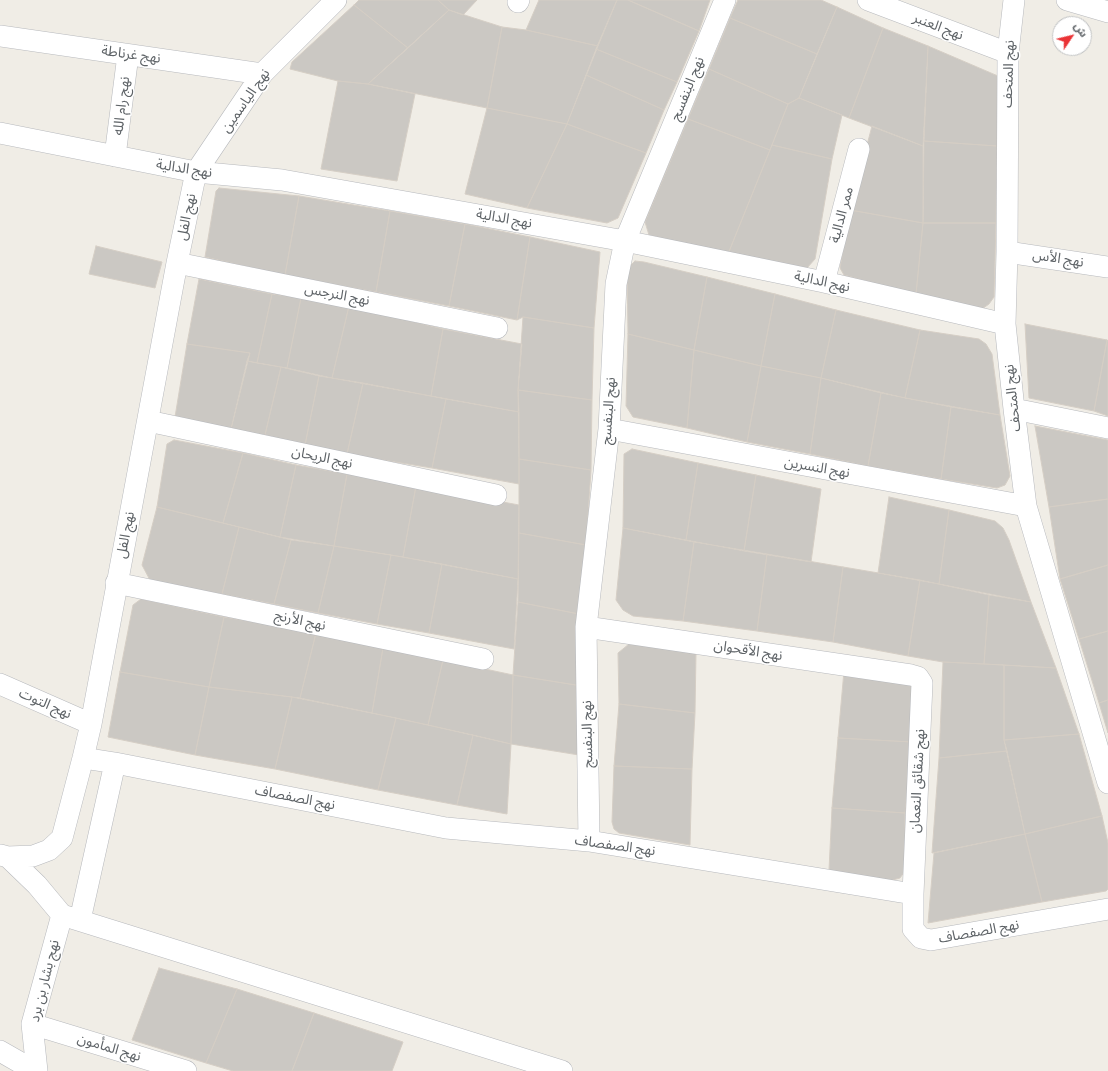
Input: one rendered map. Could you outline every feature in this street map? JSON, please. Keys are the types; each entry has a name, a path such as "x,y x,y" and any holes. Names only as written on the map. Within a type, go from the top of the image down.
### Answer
{"street":[{"name":"نهج الياسمين","path":"196,172 262,74 336,0"},
{"name":"نهج البنفسج","path":"589,842 586,627 609,429 616,284 625,241 725,0"},
{"name":"نهج العنبر","path":"868,0 1008,53"},
{"name":"نهج المتحف","path":"1014,0 1008,53 1007,252 1005,324 1014,409 1026,506 1108,784"},
{"path":"1067,0 1108,12"},
{"name":"نهج غرناطة","path":"0,36 262,74"},
{"name":"نهج رام الله","path":"115,156 128,55"},
{"name":"نهج الدالية","path":"0,133 196,172 282,180 625,241 824,282 1005,324"},
{"name":"ممر الدالية","path":"824,282 859,149"},
{"name":"نهج الفل","path":"4,856 33,856 49,850 62,838 91,724 116,583 177,263 196,172"},
{"name":"نهج الأس","path":"1007,252 1108,267"},
{"name":"نهج النرجس","path":"177,263 497,328"},
{"path":"1014,409 1108,428"},
{"name":"نهج الريحان","path":"148,421 496,494"},
{"name":"نهج النسرين","path":"609,429 1026,506"},
{"name":"نهج الأرنج","path":"116,583 483,659"},
{"name":"نهج الأقحوان","path":"586,627 911,675"},
{"name":"نهج شقائق النعمان","path":"911,675 918,678 922,683 913,894"},
{"name":"نهج التوت","path":"0,684 91,724"},
{"name":"نهج الصفصاف","path":"83,758 446,828 589,842 913,894 913,929 921,938 931,940 1108,908"},
{"name":"نهج بشار بن برد","path":"36,1071 32,1024 71,917 115,763"},
{"path":"4,856 71,917 562,1071"},
{"name":"نهج المأمون","path":"32,1024 186,1071"},
{"path":"0,1051 36,1071"}],"building":[{"path":"359,0 438,0 449,10 408,48 354,5"},
{"path":"438,0 477,0 463,15 449,10"},
{"path":"539,0 617,0 598,46 526,30"},
{"path":"617,0 628,0 699,31 677,82 596,49"},
{"path":"628,0 710,0 699,31"},
{"path":"738,0 821,0 837,7 817,54 730,18"},
{"path":"354,5 408,48 368,84 338,81 290,69 292,62"},
{"path":"837,7 883,28 849,118 799,98"},
{"path":"449,10 502,27 487,108 368,84"},
{"path":"730,18 817,54 799,98 788,104 709,69"},
{"path":"502,27 526,30 598,46 567,124 487,108"},
{"path":"883,28 928,46 923,146 849,118"},
{"path":"928,46 998,76 997,146 924,141"},
{"path":"596,49 677,82 664,110 586,75"},
{"path":"709,69 788,104 770,150 688,119"},
{"path":"586,75 664,110 646,153 567,124"},
{"path":"338,81 368,84 415,94 397,181 321,169"},
{"path":"799,98 842,115 832,159 772,145 788,104"},
{"path":"487,108 567,124 527,208 465,194"},
{"path":"688,119 770,150 728,254 649,235 645,222"},
{"path":"567,124 646,153 618,218 607,223 527,208"},
{"path":"872,126 923,146 923,223 850,210"},
{"path":"924,141 997,146 996,223 923,223"},
{"path":"772,145 832,159 815,259 807,268 728,254"},
{"path":"219,188 299,196 285,275 205,257 216,191"},
{"path":"299,196 390,211 376,292 285,275"},
{"path":"850,210 923,223 916,294 844,275 840,268"},
{"path":"390,211 465,224 449,306 376,292"},
{"path":"923,223 996,223 994,297 989,304 982,309 916,294"},
{"path":"465,224 530,237 517,320 449,306"},
{"path":"530,237 600,252 594,328 523,317 517,320"},
{"path":"96,246 162,262 155,288 89,274"},
{"path":"635,261 707,277 694,350 628,334 627,269"},
{"path":"707,277 775,294 761,366 694,350"},
{"path":"199,279 272,294 257,363 247,361 250,353 187,344"},
{"path":"272,294 301,298 287,368 257,363"},
{"path":"775,294 836,310 821,378 761,366"},
{"path":"301,298 349,306 332,378 287,368"},
{"path":"349,306 443,329 431,396 332,378"},
{"path":"836,310 920,330 905,398 821,378"},
{"path":"523,317 594,328 592,400 518,390"},
{"path":"1025,324 1107,340 1094,411 1029,398"},
{"path":"443,329 522,344 518,390 519,412 431,396"},
{"path":"920,330 979,339 986,344 992,354 1000,415 905,398"},
{"path":"628,334 694,350 687,428 633,417 626,406"},
{"path":"1107,340 1108,341 1108,416 1094,411"},
{"path":"187,344 250,353 231,429 175,417"},
{"path":"694,350 761,366 747,442 687,428"},
{"path":"247,361 281,367 265,435 231,429"},
{"path":"761,366 821,378 810,454 747,442"},
{"path":"281,367 319,376 305,445 265,435"},
{"path":"319,376 363,383 347,454 305,445"},
{"path":"821,378 881,393 868,466 810,454"},
{"path":"363,383 446,399 432,468 347,454"},
{"path":"518,390 592,400 591,470 519,459"},
{"path":"881,393 951,407 941,479 868,466"},
{"path":"446,399 519,412 519,484 432,468"},
{"path":"951,407 1000,415 1010,476 1005,485 997,488 941,479"},
{"path":"1035,426 1108,440 1108,499 1049,507"},
{"path":"174,440 243,453 223,523 157,507 167,444"},
{"path":"632,449 698,463 686,540 623,528 624,454"},
{"path":"243,453 296,465 280,537 223,523"},
{"path":"519,459 591,470 586,545 519,533"},
{"path":"698,463 756,475 744,551 686,540"},
{"path":"296,465 347,474 334,546 280,537"},
{"path":"347,474 416,486 403,557 334,546"},
{"path":"756,475 821,489 811,562 744,551"},
{"path":"416,486 519,505 518,579 403,557"},
{"path":"889,497 949,510 939,584 878,573"},
{"path":"1108,499 1108,565 1060,579 1049,507"},
{"path":"157,507 239,527 222,594 151,582 142,565"},
{"path":"949,510 995,521 1003,528 1009,540 1031,602 939,584"},
{"path":"239,527 291,540 274,604 222,594"},
{"path":"623,528 694,542 683,621 633,616 623,610 616,600"},
{"path":"519,533 586,545 584,615 518,602"},
{"path":"291,540 334,546 318,613 274,604"},
{"path":"694,542 767,554 757,631 683,621"},
{"path":"334,546 391,555 377,624 318,613"},
{"path":"767,554 843,567 833,642 757,631"},
{"path":"391,555 442,564 429,633 377,624"},
{"path":"442,564 518,579 514,649 429,633"},
{"path":"1108,565 1108,631 1079,639 1060,579"},
{"path":"843,567 920,580 908,656 833,642"},
{"path":"920,580 989,595 984,664 943,662 908,656"},
{"path":"989,595 1031,602 1056,668 984,664"},
{"path":"141,599 224,617 209,687 120,672 133,605"},
{"path":"518,602 584,615 582,686 513,675"},
{"path":"224,617 316,633 300,698 209,687"},
{"path":"1108,631 1108,700 1099,703 1079,639"},
{"path":"316,633 383,648 372,713 300,698"},
{"path":"629,644 696,652 695,713 619,704 618,653"},
{"path":"383,648 443,660 428,725 372,713"},
{"path":"443,660 513,675 511,744 428,725"},
{"path":"943,662 1004,665 1004,740 1007,751 939,758"},
{"path":"1004,665 1056,668 1079,734 1004,740"},
{"path":"844,671 908,680 917,693 912,742 838,738"},
{"path":"120,672 209,687 195,755 108,737"},
{"path":"513,675 582,686 579,755 511,744"},
{"path":"209,687 292,697 275,769 195,755"},
{"path":"292,697 396,718 378,790 275,769"},
{"path":"1108,700 1108,733 1099,703"},
{"path":"619,704 695,713 692,769 614,766"},
{"path":"396,718 473,735 457,805 378,790"},
{"path":"1079,734 1102,816 1025,834 1004,740"},
{"path":"473,735 511,744 507,814 457,805"},
{"path":"838,738 912,742 905,813 832,808"},
{"path":"1007,751 1025,834 932,853 939,758"},
{"path":"614,766 692,769 690,845 619,833 614,829 612,822"},
{"path":"832,808 905,813 905,871 900,878 889,881 829,870"},
{"path":"1102,816 1108,843 1108,889 1106,891 1042,902 1025,834"},
{"path":"1025,834 1042,902 928,923 934,853"},
{"path":"159,968 237,989 206,1063 132,1040"},
{"path":"237,989 314,1013 292,1071 233,1071 206,1063"},
{"path":"314,1013 403,1042 392,1071 292,1071"}]}
